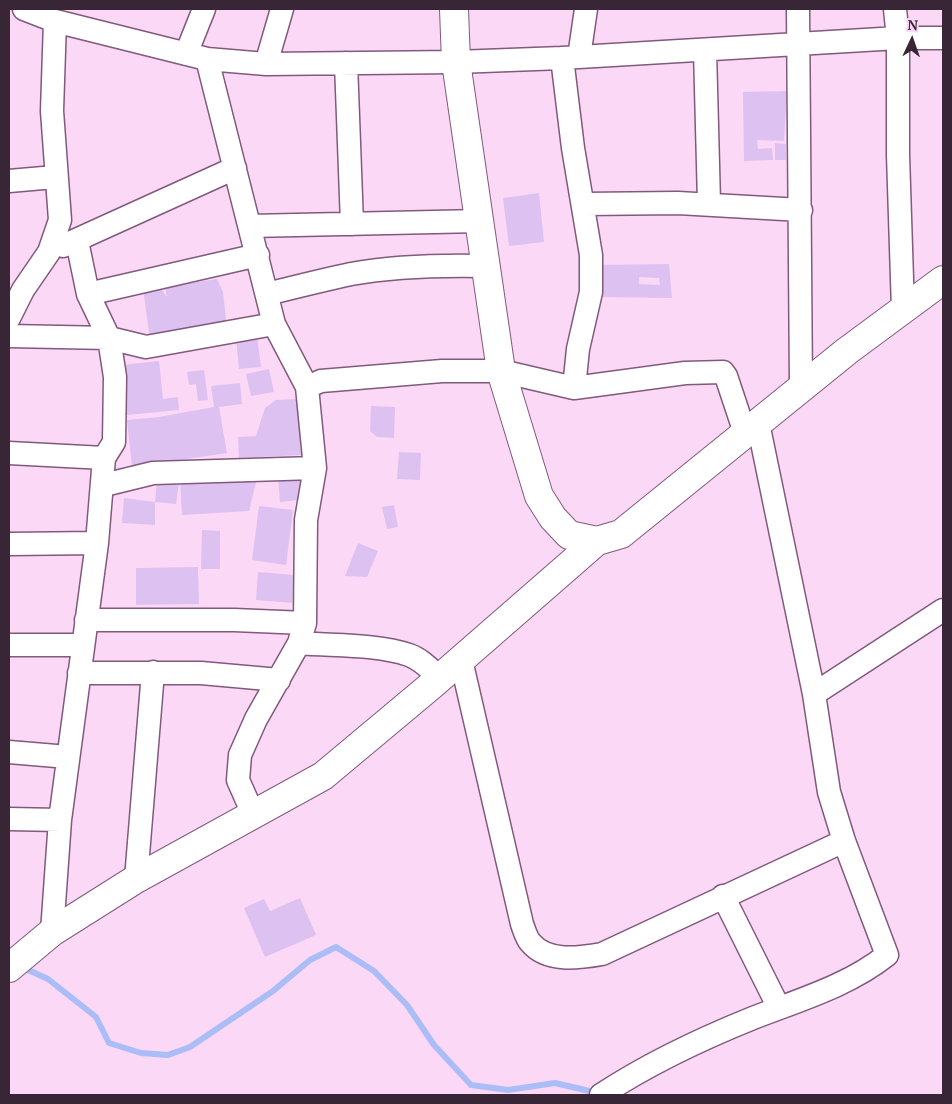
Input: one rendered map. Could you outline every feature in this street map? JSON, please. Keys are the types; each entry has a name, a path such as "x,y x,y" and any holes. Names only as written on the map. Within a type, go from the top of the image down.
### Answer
{"main road":[{"path":"454,9 456,62 501,371 539,496 553,518 569,535 597,541"},
{"path":"9,968 52,932 136,879 323,776 461,660 597,541 620,534 801,388 943,280"}],"street":[{"path":"24,9 54,21 197,57 266,64 456,62 571,58 898,38 943,38"},
{"path":"204,9 197,57 235,168 274,324 307,387 315,468 306,520 302,633 279,680 256,719 240,755 238,780 253,814"},
{"path":"266,64 282,9"},
{"path":"574,388 578,349 591,292 591,255 584,204 573,148 571,58 586,9"},
{"path":"798,9 801,388"},
{"path":"895,9 898,38 898,155 902,310"},
{"path":"9,318 16,287 49,252 60,220 55,177 52,111 54,21"},
{"path":"706,50 709,204"},
{"path":"346,64 352,224"},
{"path":"49,252 235,168"},
{"path":"9,181 55,177"},
{"path":"584,204 709,204 801,210"},
{"path":"250,226 480,221"},
{"path":"52,932 60,820 97,544 104,485 104,458 114,442 115,377 109,338 88,294 77,241"},
{"path":"88,294 258,255"},
{"path":"268,294 352,274 440,265 486,266"},
{"path":"9,336 109,338 146,347 274,324"},
{"path":"307,387 321,381 394,373 501,371 574,388 685,373 723,372 751,428 814,694 829,792 844,841 887,955 859,976 778,1008 635,1072 601,1095"},
{"path":"9,453 104,458"},
{"path":"104,485 153,473 315,468"},
{"path":"9,544 97,544"},
{"path":"814,694 943,610"},
{"path":"86,620 302,633 409,655 421,661 440,678"},
{"path":"9,646 83,645"},
{"path":"461,660 522,924 530,942 542,952 570,959 602,954 844,841"},
{"path":"136,879 153,672"},
{"path":"79,673 202,673 279,680"},
{"path":"9,752 68,757"},
{"path":"9,819 60,820"},
{"path":"723,896 778,1008"}],"building":[{"path":"787,91 784,141 757,140 758,149 772,148 773,160 744,161 743,92"},
{"path":"775,143 786,144 786,160 775,160"},
{"path":"539,193 544,242 509,246 503,198"},
{"path":"669,264 672,298 598,297 598,265","holes":["639,277 659,278 660,285 639,284"]},
{"path":"217,279 223,292 227,328 150,339 143,289 159,286 167,297 165,287"},
{"path":"257,336 261,367 239,369 236,338"},
{"path":"159,361 163,399 178,397 179,410 127,415 122,365"},
{"path":"269,369 274,392 251,396 246,374"},
{"path":"204,370 208,400 198,401 196,384 189,385 187,372"},
{"path":"240,383 242,404 219,407 227,453 132,467 127,420 159,417 214,407 211,386"},
{"path":"298,399 301,455 239,458 238,437 256,436 265,408 276,400"},
{"path":"371,406 395,407 394,438 377,437 370,431"},
{"path":"399,452 421,453 420,480 397,479"},
{"path":"307,474 309,499 280,502 278,477"},
{"path":"258,475 249,511 182,515 180,479"},
{"path":"157,480 179,482 176,504 155,502"},
{"path":"124,498 155,502 155,525 122,523"},
{"path":"394,505 398,527 387,529 382,507"},
{"path":"259,506 293,510 286,565 252,560"},
{"path":"202,530 220,531 220,569 201,569"},
{"path":"358,543 378,551 367,577 345,576"},
{"path":"198,567 199,604 136,605 136,568"},
{"path":"258,572 295,575 292,603 256,600"},
{"path":"300,898 316,935 265,957 244,908 264,899 270,911"}],"waterway":[{"path":"26,969 48,979 96,1017 109,1043 141,1053 168,1055 190,1047 273,991 310,960 336,947 374,971 407,1005 434,1045 471,1085 508,1090 555,1083 598,1093"}]}
